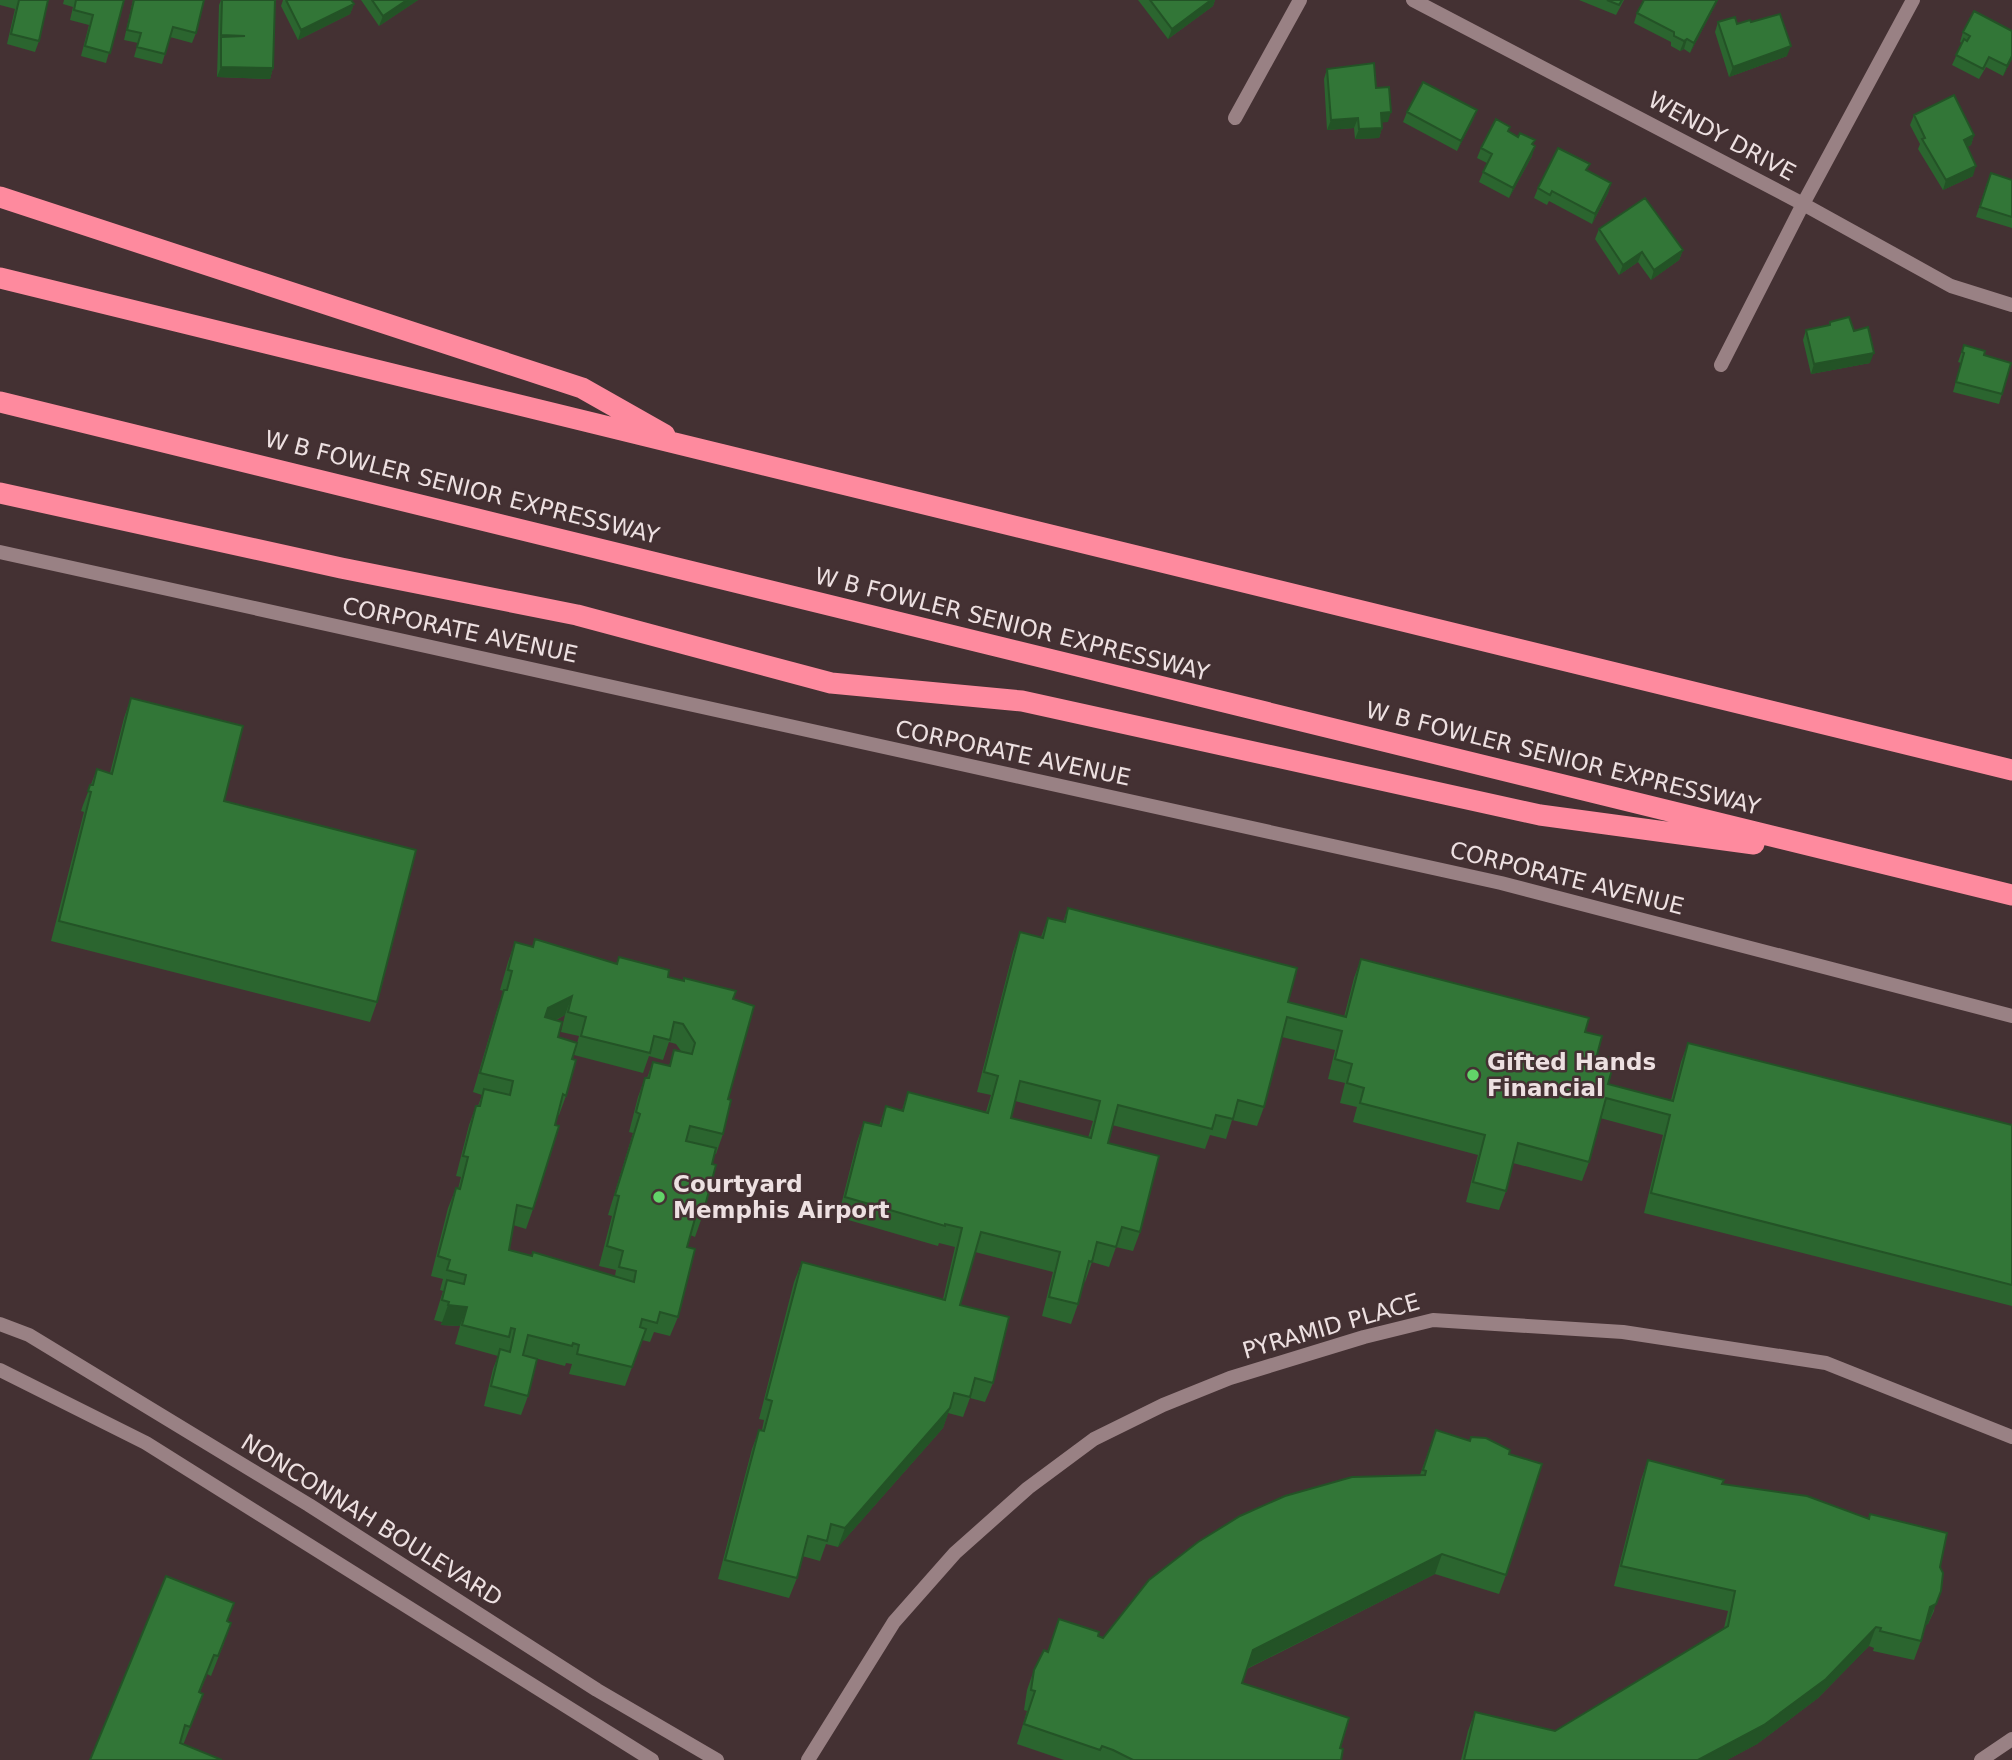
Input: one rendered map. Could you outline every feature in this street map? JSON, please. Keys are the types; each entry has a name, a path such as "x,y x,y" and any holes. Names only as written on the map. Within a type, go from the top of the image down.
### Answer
{"highway":[{"path":"0,197 582,388 688,449"},
{"path":"0,278 688,449 2012,771"},
{"name":"W B FOWLER SENIOR EXPRESSWAY","path":"0,402 2012,895"},
{"path":"0,493 341,568 577,615 831,683 1022,701 1540,816 1863,858"}],"street":[{"path":"1235,118 1300,0"},
{"name":"WENDY DRIVE","path":"1413,0 1803,204 1951,286 2012,305"},
{"path":"1721,365 1803,204 1913,0"},
{"name":"CORPORATE AVENUE","path":"0,552 1501,883 2012,1016"},
{"name":"PYRAMID PLACE","path":"808,1760 894,1622 955,1553 1028,1488 1094,1439 1163,1405 1230,1378 1364,1337 1433,1320 1622,1332 1826,1363 2012,1437"},
{"name":"NONCONNAH BOULEVARD","path":"0,1324 29,1335 285,1491 597,1690 717,1760"},
{"path":"0,1370 146,1443 652,1760"},
{"path":"1980,1760 2012,1740"}],"building":[{"path":"19,0 48,0 39,41 11,34"},
{"path":"76,0 124,0 110,53 85,46 93,15 74,10"},
{"path":"134,0 204,0 196,33 173,27 165,54 137,47 141,33 127,30"},
{"path":"222,0 275,0 273,68 221,67 221,37 245,36 221,35"},
{"path":"286,0 351,0 354,4 301,30"},
{"path":"372,0 407,0 383,16"},
{"path":"1150,0 1211,0 1172,29"},
{"path":"1607,0 1622,0 1619,5"},
{"path":"1644,0 1717,0 1694,43 1674,36 1674,32 1637,13"},
{"path":"1974,11 2012,31 2012,56 2007,66 1989,57 1983,69 1956,55 1964,39 1967,41 1970,36 1963,32"},
{"path":"1780,14 1791,46 1733,67 1718,22 1735,17 1737,24"},
{"path":"1374,63 1376,88 1389,87 1391,112 1381,113 1382,128 1359,129 1358,118 1331,120 1327,69"},
{"path":"1423,82 1477,110 1461,141 1407,112"},
{"path":"1954,95 1974,135 1964,140 1976,166 1946,180 1922,139 1925,138 1914,115"},
{"path":"1496,119 1510,127 1508,131 1518,137 1520,133 1535,140 1532,144 1535,146 1513,188 1483,172 1492,154 1481,148"},
{"path":"1558,148 1590,164 1586,170 1611,183 1595,214 1552,191 1550,195 1538,188"},
{"path":"1991,173 2012,180 2012,217 1980,207"},
{"path":"1645,198 1683,250 1654,270 1642,252 1623,265 1599,229"},
{"path":"1849,317 1854,331 1868,327 1874,353 1814,364 1806,330 1830,325 1830,322"},
{"path":"1964,345 1985,351 1984,355 2011,363 2002,394 1956,382"},
{"path":"131,698 243,726 224,801 416,850 377,1002 59,921 91,792 88,791 90,785 93,785 97,769 112,774"},
{"path":"1068,908 1297,968 1288,1002 1346,1017 1361,959 1589,1018 1585,1032 1602,1036 1597,1055 1615,1059 1608,1084 1673,1101 1688,1043 2012,1125 2012,1285 1651,1193 1670,1115 1606,1098 1589,1162 1518,1143 1506,1191 1473,1182 1485,1135 1360,1103 1364,1088 1347,1083 1352,1064 1335,1059 1342,1031 1287,1017 1264,1107 1238,1100 1233,1119 1216,1115 1212,1129 1118,1105 1108,1143 1159,1156 1140,1232 1122,1227 1116,1247 1097,1242 1078,1304 1049,1297 1060,1252 981,1232 960,1305 1009,1317 993,1383 975,1378 970,1397 954,1393 950,1408 845,1528 831,1524 827,1541 808,1536 797,1578 725,1560 759,1430 764,1431 772,1401 766,1399 802,1262 945,1300 962,1228 945,1226 845,1197 864,1122 881,1126 886,1106 903,1111 908,1092 988,1113 998,1076 984,1072 1020,932 1043,938 1048,918 1065,922","holes":["1020,1081 1100,1101 1091,1138 1011,1118"]},
{"name":"Courtyard Memphis Airport","path":"535,939 617,964 619,957 669,970 668,977 684,981 684,978 736,991 733,999 754,1006 728,1099 731,1100 723,1134 690,1126 686,1141 716,1148 712,1164 716,1165 702,1217 696,1215 687,1247 695,1249 678,1317 660,1312 657,1323 642,1319 640,1327 646,1329 632,1367 577,1354 579,1345 573,1343 572,1346 528,1335 523,1355 537,1359 528,1396 491,1386 500,1349 510,1352 515,1329 511,1328 509,1337 462,1325 467,1307 448,1305 449,1302 442,1300 447,1280 464,1284 466,1275 447,1270 450,1260 438,1256 456,1188 460,1189 468,1157 463,1156 476,1106 480,1106 484,1089 510,1095 513,1081 480,1073 504,990 507,990 512,971 508,970 515,942 533,947","holes":["572,996 568,1012 586,1017 581,1036 650,1053 654,1036 670,1040 674,1022 683,1024 695,1043 692,1054 674,1050 670,1066 653,1062 649,1078 645,1078 636,1112 640,1114 615,1195 619,1196 607,1246 623,1251 619,1267 636,1271 634,1282 533,1252 532,1256 509,1250 517,1205 533,1209 559,1126 555,1125 563,1094 566,1096 576,1060 572,1059 577,1043 558,1037 562,1022 545,1017 548,1008"]},
{"path":"1436,1430 1470,1441 1471,1437 1486,1438 1510,1450 1509,1454 1542,1464 1506,1575 1442,1554 1253,1650 1242,1683 1349,1718 1340,1748 1343,1749 1341,1760 1133,1760 1102,1746 1100,1750 1024,1724 1035,1691 1031,1690 1034,1670 1044,1650 1048,1652 1059,1619 1099,1632 1098,1636 1103,1638 1149,1580 1198,1542 1240,1516 1285,1496 1352,1477 1425,1475 1426,1471 1423,1470"},
{"path":"1648,1460 1724,1480 1722,1484 1807,1496 1869,1519 1870,1514 1947,1533 1940,1567 1943,1573 1941,1591 1936,1604 1930,1607 1921,1641 1880,1631 1881,1628 1876,1627 1826,1679 1764,1725 1698,1760 1464,1760 1475,1712 1555,1731 1728,1626 1735,1591 1621,1566"},
{"path":"166,1576 234,1603 227,1621 231,1623 218,1656 214,1655 199,1692 203,1694 190,1727 185,1725 180,1743 222,1760 90,1760"}],"place":[{"name":"Gifted Hands Financial","path":"1473,1075"},
{"name":"Courtyard Memphis Airport","path":"659,1197"}]}
